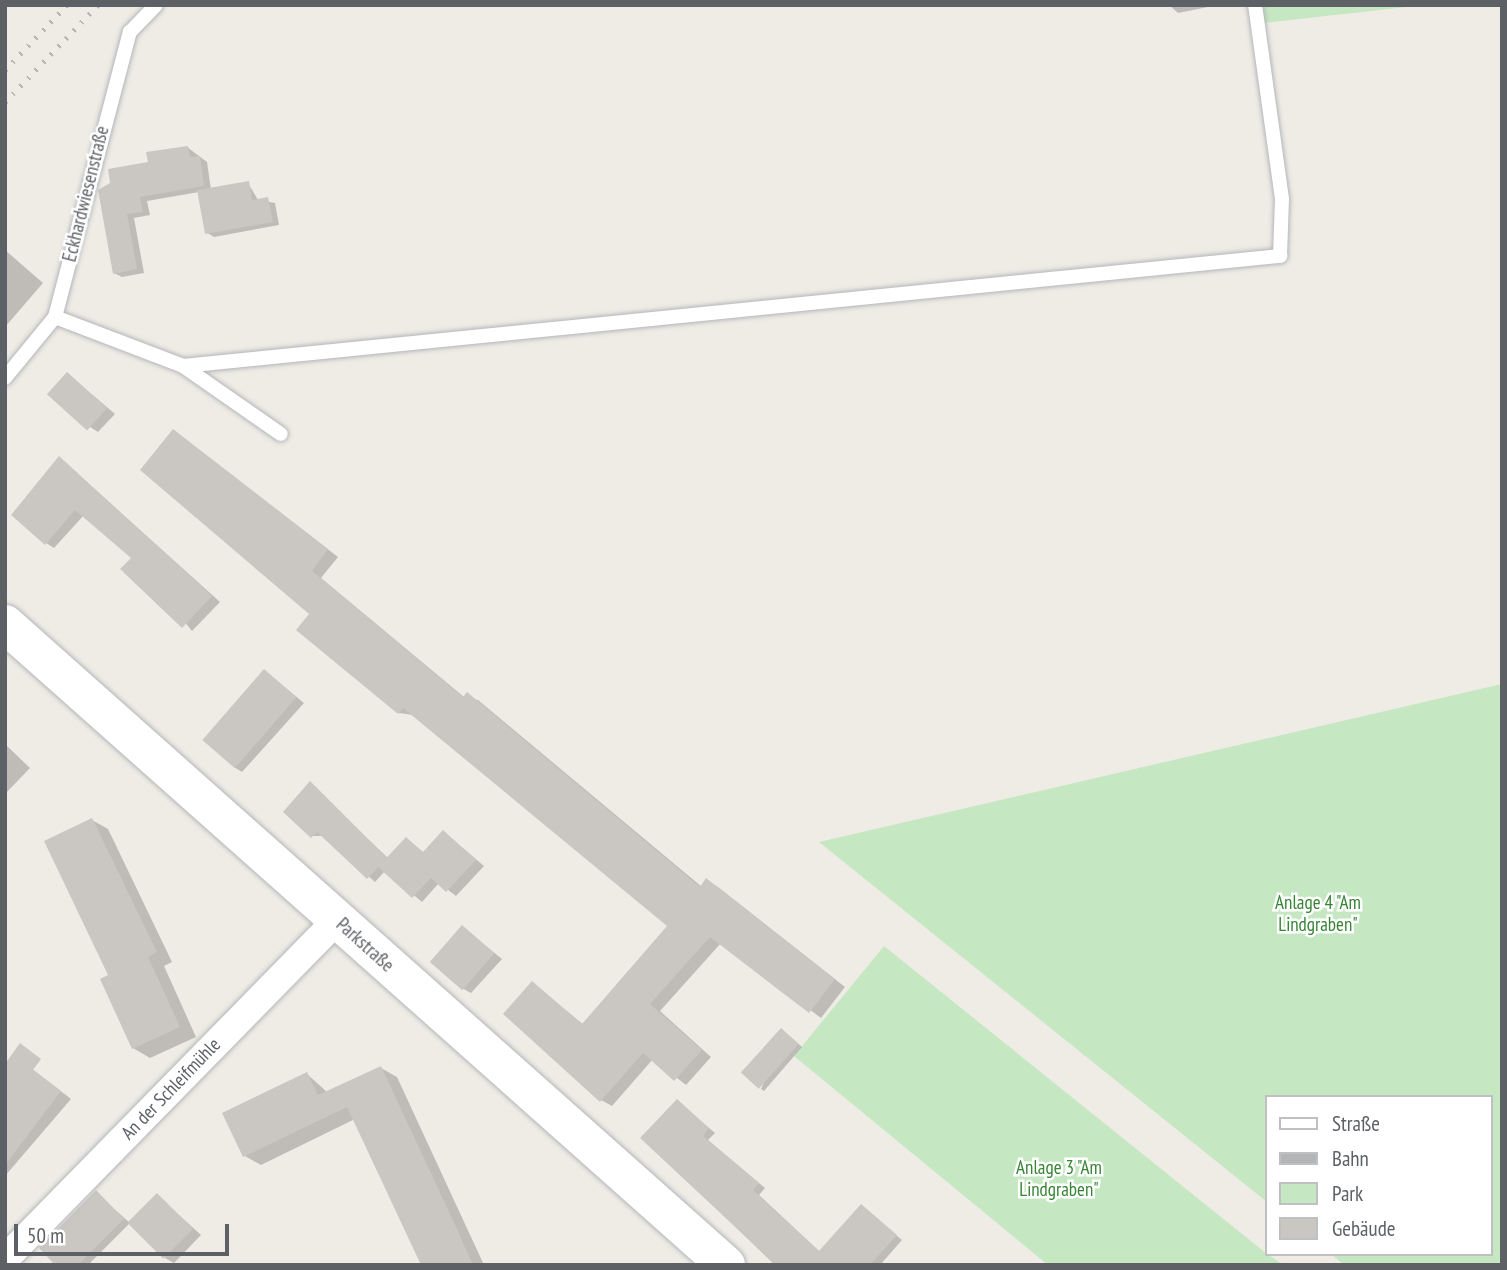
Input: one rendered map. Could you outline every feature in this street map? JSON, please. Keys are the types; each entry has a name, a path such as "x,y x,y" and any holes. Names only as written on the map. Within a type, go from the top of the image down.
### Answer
{"street":[{"name":"Parkstraße","path":"5,624 726,1265"},
{"name":"An der Schleifmühle","path":"5,1259 337,920"}],"lane":[{"name":"Eckhardwiesenstraße","path":"5,378 55,317 130,32 156,5"},
{"path":"183,366 1280,256 1282,199 1255,5"},
{"path":"55,317 183,366 281,434"}],"green space":[{"path":"1262,5 1424,5 1263,23"},
{"name":"Anlage 4 \"Am Lindgraben\"","path":"1502,684 1502,1265 1344,1265 1333,1256 1493,1256 1493,1095 1266,1095 1266,1201 819,842"},
{"name":"Anlage 3 \"Am Lindgraben\"","path":"884,946 1266,1253 1266,1256 1284,1265 1048,1265 794,1056"}],"building":[{"path":"188,146 190,157 200,156 204,186 140,197 143,212 127,214 137,269 113,274 98,190 110,183 108,169 148,162 146,152"},
{"path":"249,181 252,200 268,197 273,222 205,234 197,190"},
{"path":"67,372 107,408 87,430 47,394"},
{"path":"173,429 328,549 312,571 463,697 467,692 700,887 706,878 835,979 809,1013 710,937 650,1004 702,1050 674,1081 643,1053 600,1102 503,1014 532,981 582,1024 667,926 403,708 398,714 296,630 309,614 140,470"},
{"path":"59,456 212,596 182,628 120,569 131,558 75,510 45,545 11,515"},
{"path":"264,669 296,697 235,768 202,740"},
{"path":"310,781 387,858 367,879 317,832 311,838 283,812"},
{"path":"92,818 157,952 148,957 180,1027 132,1049 100,979 108,975 44,841"},
{"path":"443,830 476,860 446,892 431,878 412,898 378,867 406,837 423,852"},
{"path":"462,925 494,953 462,990 430,962"},
{"path":"781,1028 799,1044 759,1089 741,1073"},
{"path":"20,1043 41,1059 33,1070 61,1091 5,1165 5,1064"},
{"path":"381,1066 473,1265 421,1265 347,1107 243,1157 222,1113 307,1072 318,1095"},
{"path":"677,1099 709,1128 703,1136 759,1183 753,1190 819,1251 861,1204 897,1235 870,1265 776,1265 640,1138"},
{"path":"96,1190 124,1219 78,1265 55,1265 39,1248"},
{"path":"157,1193 193,1229 163,1259 127,1223"}],"railway":[{"path":"5,70 67,5"},
{"path":"5,102 98,5"}]}
